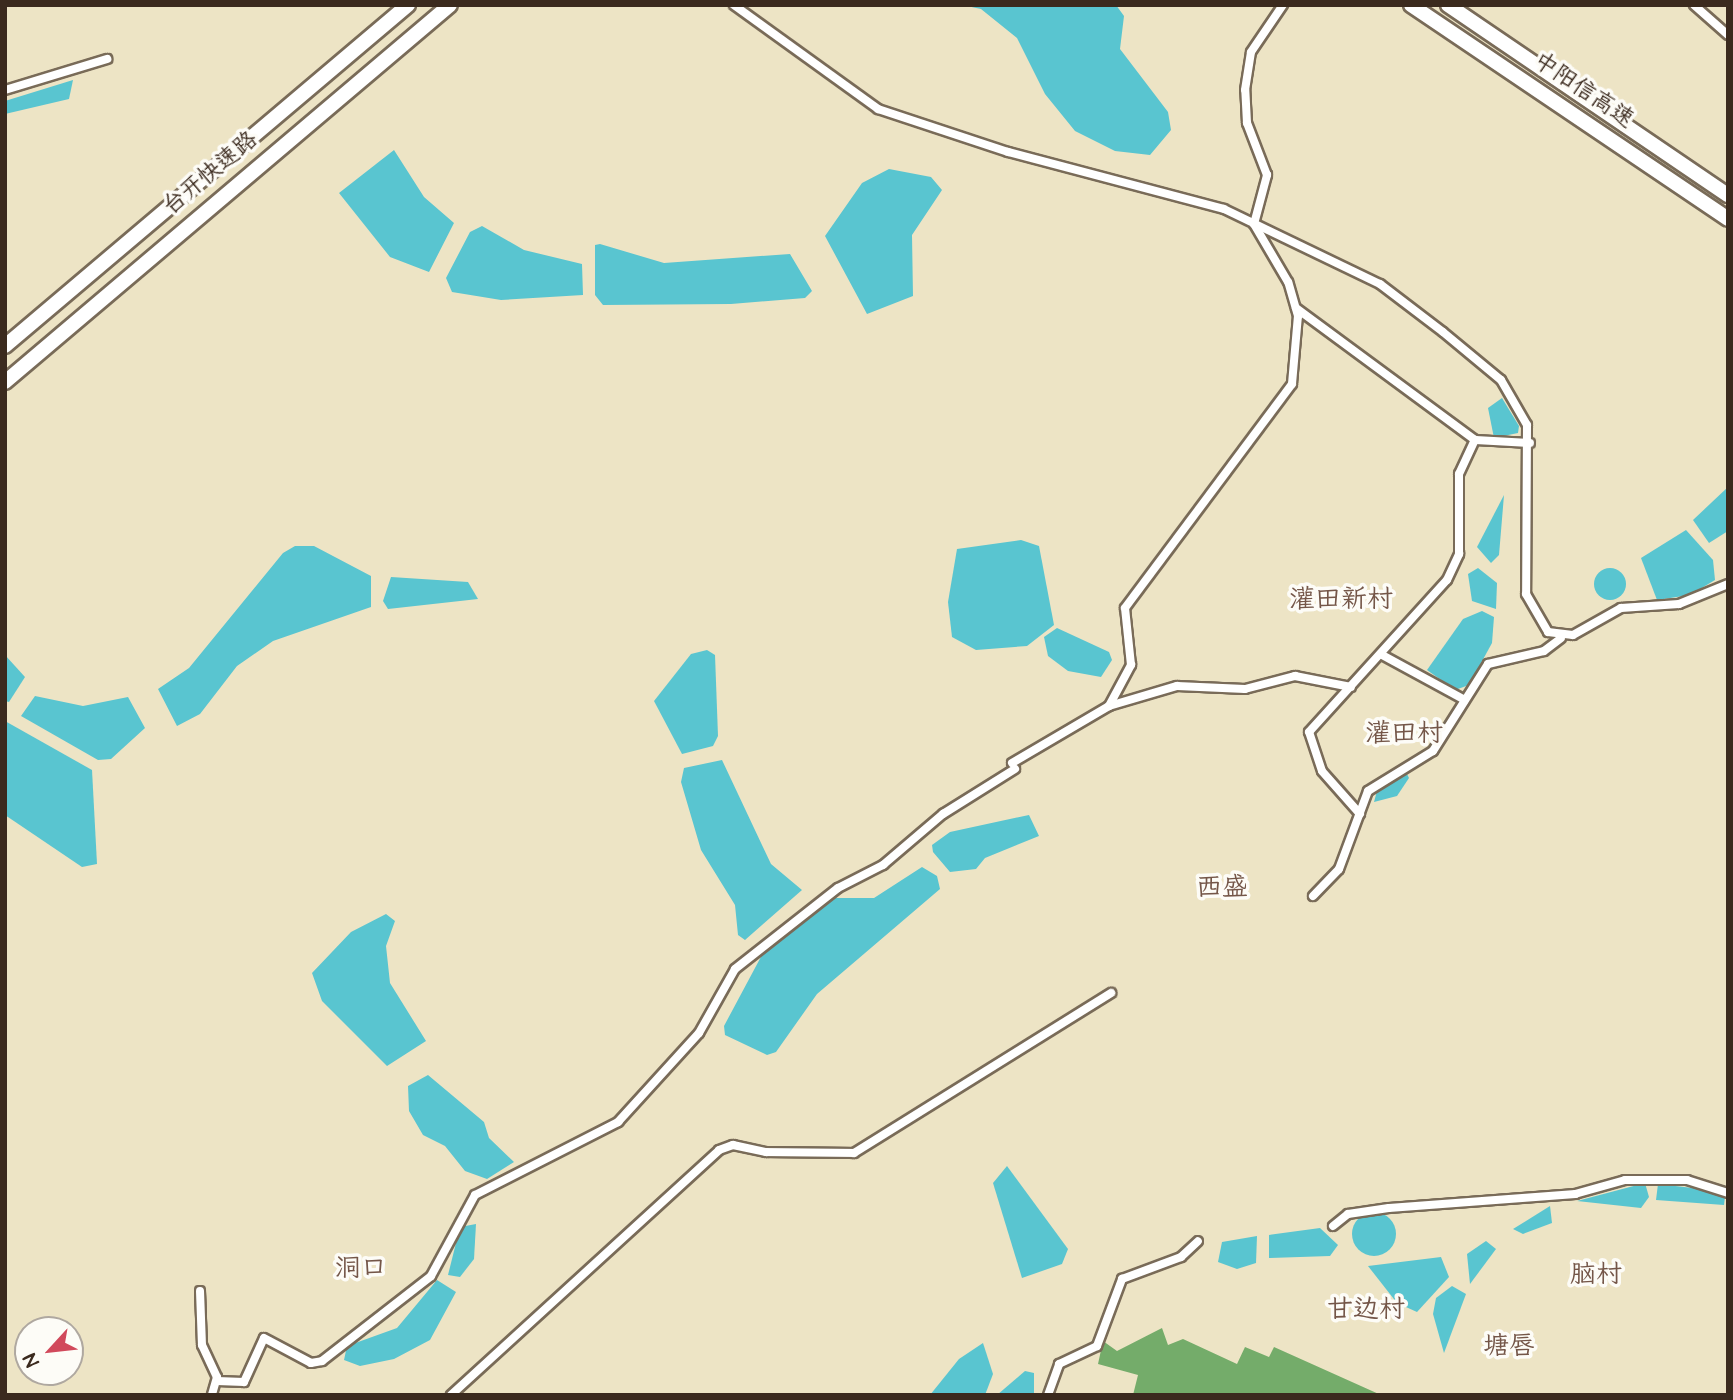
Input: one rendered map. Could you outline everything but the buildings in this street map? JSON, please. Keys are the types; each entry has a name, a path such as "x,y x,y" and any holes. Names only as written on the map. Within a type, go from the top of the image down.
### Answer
{"highway":[{"name":"台开快速路","path":"5,346 408,5"},
{"name":"台开快速路","path":"5,382 450,5"},
{"name":"中阳信高速","path":"1411,5 1728,219"},
{"name":"中阳信高速","path":"1448,5 1728,195"}],"street":[{"path":"734,5 878,109 1008,152 1220,207 1380,284 1492,370 1523,416 1530,443 1526,594 1538,622 1561,638"},
{"path":"1283,5 1247,65 1247,123 1267,175 1254,224 1296,308 1475,440 1530,443"},
{"path":"1694,5 1728,35"},
{"path":"5,90 107,59"},
{"path":"1109,706 1131,665 1125,608 1292,384 1296,308"},
{"path":"1360,814 1322,771 1308,736 1439,592 1457,561 1458,481 1475,440"},
{"path":"1313,896 1335,875 1373,786 1433,751 1490,662 1544,651 1561,638 1621,608 1679,604 1728,584"},
{"path":"1382,654 1465,700"},
{"path":"217,1381 244,1382 264,1338 311,1363 322,1361 431,1276 475,1195 618,1122 699,1033 735,969 838,888 883,865 943,814 1109,706 1177,686 1245,690 1295,676 1351,687"},
{"path":"451,1395 719,1150 733,1145 766,1153 854,1153 1111,993"},
{"path":"1333,1226 1348,1214 1389,1208 1576,1194 1625,1180 1687,1180 1728,1193"},
{"path":"1048,1395 1059,1364 1097,1346 1122,1279 1181,1257 1198,1241"},
{"path":"200,1291 202,1345 217,1381 212,1395"}],"green space":[{"path":"1162,1328 1168,1345 1183,1339 1237,1364 1245,1347 1269,1357 1274,1347 1381,1395 1133,1395 1138,1375 1098,1364 1103,1341 1117,1351"}],"water":[{"path":"962,5 1116,5 1124,16 1120,49 1168,112 1171,130 1150,155 1115,151 1075,131 1045,94 1017,38 981,9"},
{"path":"73,80 69,99 5,114 5,101"},
{"path":"394,150 424,197 454,223 429,272 390,257 339,193"},
{"path":"889,169 931,177 942,190 912,235 913,296 867,314 825,236 862,183"},
{"path":"482,226 524,250 582,264 583,295 501,300 452,292 446,278 470,232"},
{"path":"600,244 664,263 790,254 812,291 805,298 731,304 603,305 595,295 595,245"},
{"path":"1502,398 1519,426 1518,433 1494,438 1488,408"},
{"path":"1728,487 1728,531 1709,543 1693,520"},
{"path":"1504,495 1499,555 1491,563 1477,547"},
{"path":"1686,530 1713,560 1715,580 1690,595 1657,600 1641,558"},
{"path":"1021,540 1039,546 1054,625 1027,646 976,650 952,637 948,602 957,549"},
{"path":"295,546 314,546 371,576 371,607 273,641 237,666 200,714 177,726 158,689 189,668 283,553"},
{"path":"1478,568 1497,583 1496,609 1472,601 1468,574"},
{"path":"1610,568 1622,572 1626,584 1622,596 1610,600 1598,596 1594,584 1598,572"},
{"path":"391,577 468,582 478,599 388,609 383,601"},
{"path":"1482,611 1494,617 1492,643 1469,685 1455,690 1427,670 1463,619"},
{"path":"1057,628 1109,652 1112,660 1101,677 1068,671 1048,656 1044,637"},
{"path":"707,650 715,655 718,736 713,746 682,754 654,701 691,654"},
{"path":"5,655 25,677 9,702 5,701"},
{"path":"35,696 83,706 128,697 145,728 111,759 98,760 21,716"},
{"path":"5,721 92,770 97,864 82,867 5,815"},
{"path":"722,760 771,864 802,890 745,940 738,935 735,905 701,850 681,782 684,768"},
{"path":"1406,772 1409,778 1397,796 1374,802 1377,791"},
{"path":"1029,815 1039,836 985,858 976,869 950,872 933,852 932,845 950,832"},
{"path":"922,867 937,876 940,889 817,994 776,1052 767,1055 725,1035 724,1026 763,953 834,898 874,898"},
{"path":"386,914 395,921 386,946 390,983 426,1041 387,1066 322,1001 312,973 351,932"},
{"path":"428,1075 484,1122 489,1138 514,1162 487,1179 465,1171 445,1146 423,1135 409,1111 408,1086"},
{"path":"1007,1166 1068,1249 1062,1264 1022,1278 993,1183"},
{"path":"1645,1183 1649,1197 1641,1208 1577,1201"},
{"path":"1658,1184 1710,1190 1725,1197 1724,1205 1656,1200"},
{"path":"1550,1206 1552,1223 1523,1234 1513,1229"},
{"path":"1374,1212 1390,1218 1396,1234 1390,1250 1374,1256 1358,1250 1352,1234 1358,1218"},
{"path":"476,1224 474,1259 460,1277 448,1275 460,1227"},
{"path":"1320,1228 1338,1245 1330,1256 1269,1258 1269,1235"},
{"path":"1257,1236 1256,1263 1237,1269 1218,1262 1222,1242"},
{"path":"1486,1241 1496,1249 1470,1284 1467,1254"},
{"path":"1441,1257 1449,1277 1417,1312 1397,1303 1368,1266"},
{"path":"437,1280 456,1292 430,1340 394,1359 360,1366 344,1360 347,1346 397,1328"},
{"path":"1452,1286 1466,1294 1444,1353 1433,1314 1436,1298"},
{"path":"983,1343 993,1374 985,1395 930,1395 959,1359"},
{"path":"1025,1371 1034,1373 1034,1395 997,1395"}],"district":[{"name":"灌田新村","path":"1341,600"},
{"name":"灌田村","path":"1404,734"},
{"name":"西盛","path":"1222,888"},
{"name":"洞口","path":"361,1269"},
{"name":"脑村","path":"1596,1275"},
{"name":"甘边村","path":"1366,1310"},
{"name":"塘唇","path":"1509,1347"}]}
